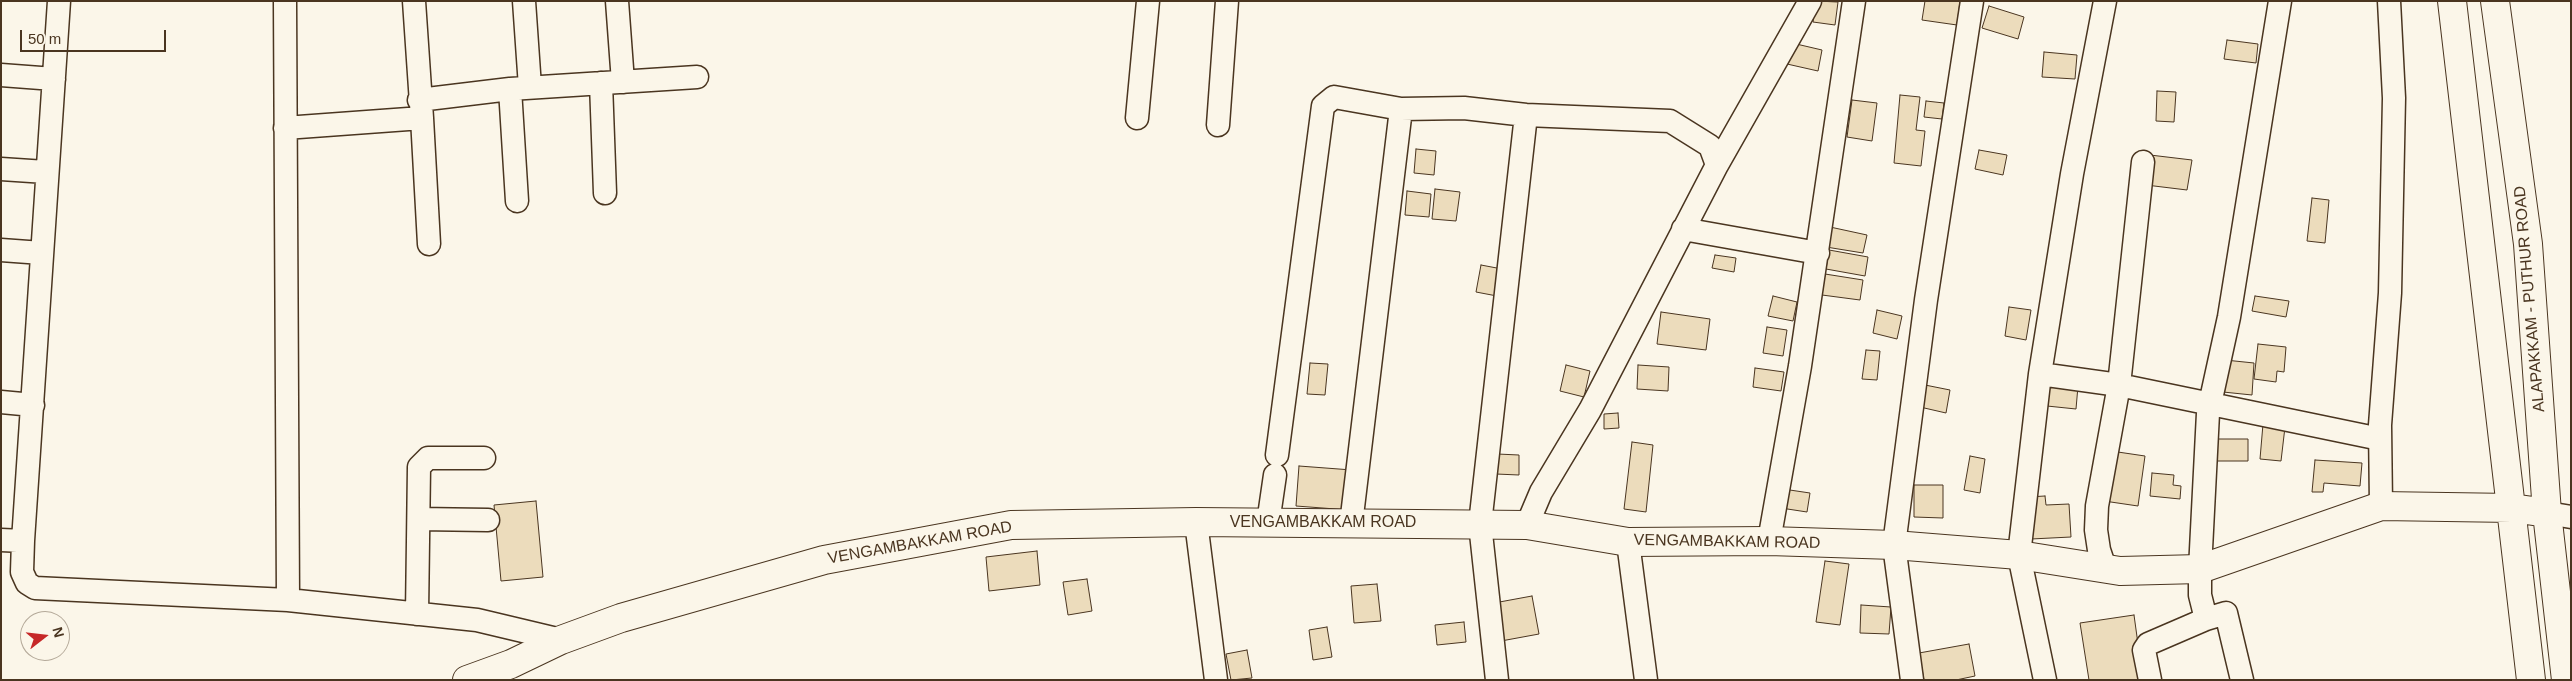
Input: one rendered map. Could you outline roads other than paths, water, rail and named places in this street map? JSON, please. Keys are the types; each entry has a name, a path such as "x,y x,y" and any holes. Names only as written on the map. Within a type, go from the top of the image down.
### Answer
{"main road":[{"path":"2452,1 2531,680"},
{"name":"ALAPAKKAM - PUTHUR ROAD","path":"2495,1 2528,244 2559,515 2556,598 2566,680"},
{"name":"VENGAMBAKKAM ROAD","path":"467,680 511,664 560,640 621,618 824,560 1011,525 1196,522 1527,525 1628,542 1769,541 1894,545 2019,555 2120,571 2200,568 2381,506 2512,508 2559,515"}],"street":[{"path":"59,1 46,172 33,405 23,541 22,572 27,583 35,588 288,600 478,620 560,640"},
{"path":"285,1 288,600"},
{"path":"414,1 429,244"},
{"path":"517,201 524,1"},
{"path":"605,193 617,1"},
{"path":"1137,118 1148,1"},
{"path":"1218,125 1227,1"},
{"path":"1527,525 1541,492 1590,410 1717,165 1810,1"},
{"path":"1769,541 1818,253 1854,1"},
{"path":"1912,680 1894,545 1928,290 1972,1"},
{"path":"2045,680 2019,555 2040,374 2072,174 2104,1"},
{"path":"2206,619 2200,596 2200,568 2208,413 2228,318 2280,1"},
{"path":"2381,506 2380,439 2390,293 2394,118 2389,1"},
{"path":"1,75 54,79"},
{"path":"285,128 421,109 520,88 697,77"},
{"path":"1268,523 1323,106 1334,97 1401,109 1464,108 1526,115 1670,121 1710,146 1717,165"},
{"path":"1351,524 1401,109"},
{"path":"1496,680 1480,524 1526,115"},
{"path":"2105,568 2099,550 2096,530 2097,506 2119,385 2143,162"},
{"path":"1,169 46,172"},
{"path":"1684,229 1818,253"},
{"path":"1,250 42,252"},
{"path":"2040,374 2119,385 2211,406 2380,439"},
{"path":"1,402 33,405"},
{"path":"417,614 419,467 422,461 428,458 484,458"},
{"path":"418,519 488,520"},
{"path":"1196,522 1216,680"},
{"path":"1,540 23,541"},
{"path":"1628,542 1646,680 1639,680"},
{"path":"2150,680 2144,650 2148,644 2206,619 2226,613 2242,680"}]}
